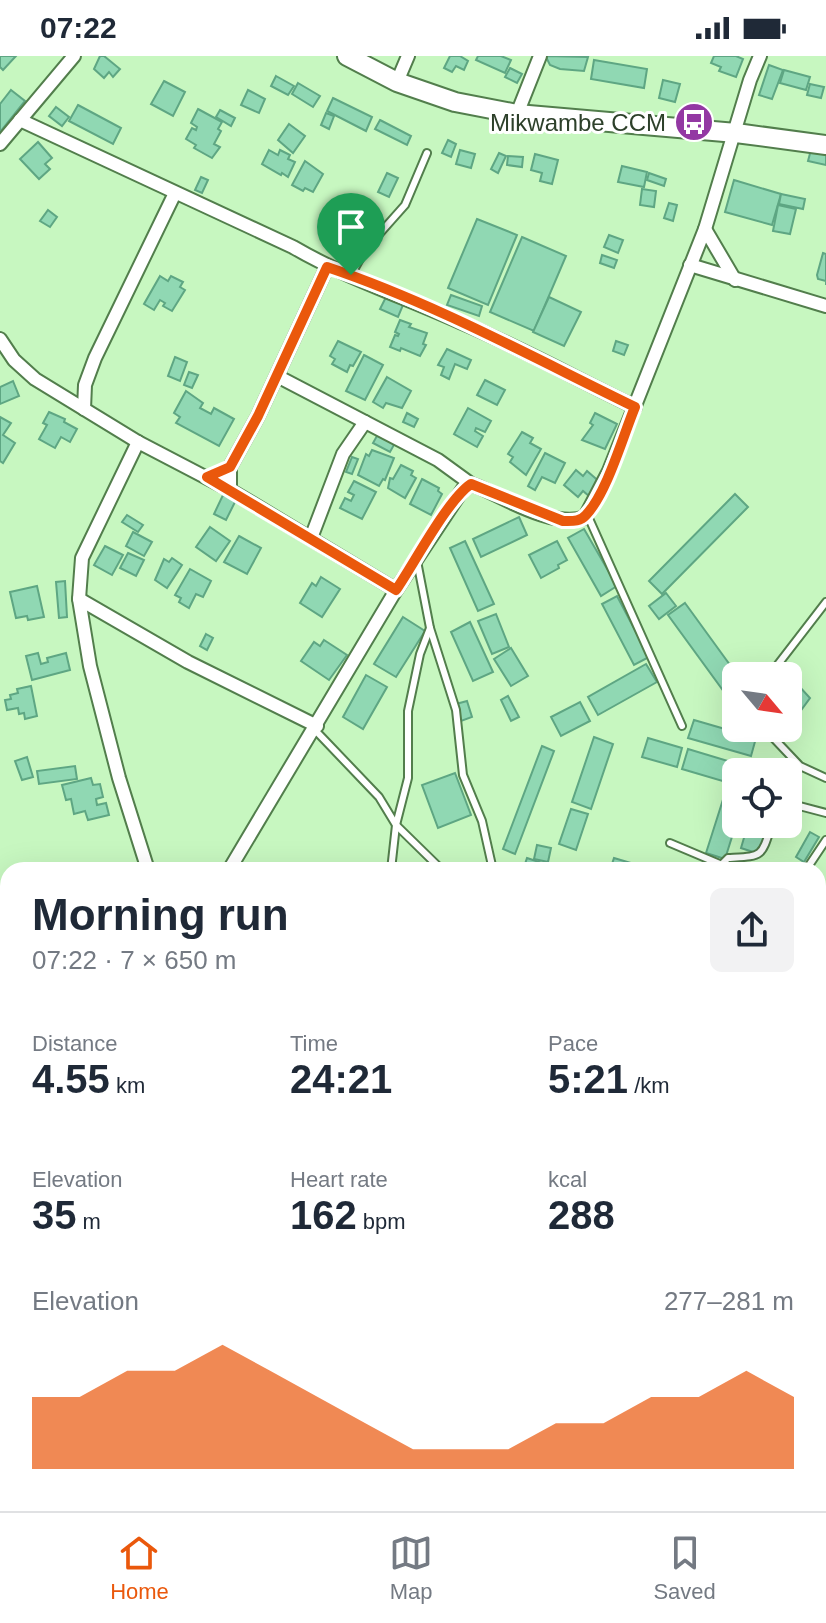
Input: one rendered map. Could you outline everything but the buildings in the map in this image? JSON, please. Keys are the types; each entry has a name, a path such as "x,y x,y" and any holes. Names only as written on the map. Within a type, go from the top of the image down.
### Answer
{"main road":[{"path":"347,56 397,82 455,102 517,114 736,133 826,145"}],"street":[{"path":"0,144 74,56"},
{"path":"397,82 408,56"},
{"path":"517,114 540,56"},
{"path":"277,376 438,460 471,484 563,521 576,521 587,514 609,471 705,229 760,56"},
{"path":"20,120 293,247 327,267 473,328 635,407"},
{"path":"84,409 85,385 95,358 175,193"},
{"path":"705,229 735,280"},
{"path":"690,265 826,306"},
{"path":"230,490 230,467 277,376 327,267"},
{"path":"0,339 14,360 35,379 138,442 230,490 396,590"},
{"path":"311,538 343,454 365,422"},
{"path":"138,442 82,558 79,599 90,666 119,778 145,862"},
{"path":"207,477 230,467"},
{"path":"234,862 396,590 450,507 463,489 471,484"},
{"path":"79,599 188,662 316,728"}],"lane":[{"path":"351,275 365,250 405,205 427,153"},
{"path":"587,514 682,726"},
{"path":"417,561 430,628 456,710 463,775 482,821 491,862"},
{"path":"780,662 826,602"},
{"path":"392,862 396,825 408,778 408,711 420,654 430,628"},
{"path":"316,728 379,797 396,825 434,862"},
{"path":"777,742 800,766 826,778"},
{"path":"802,807 826,813"},
{"path":"724,862 728,858 757,856 767,838"},
{"path":"811,862 826,840"},
{"path":"670,843 714,862"}],"place":[{"name":"Mikwambe CCM","path":"694,122"}],"route":[{"path":"327,267 351,275 473,328 635,407 609,471 585,517 563,521 471,484 463,489 450,507 396,590 207,477 230,467 258,416 327,267"}]}
